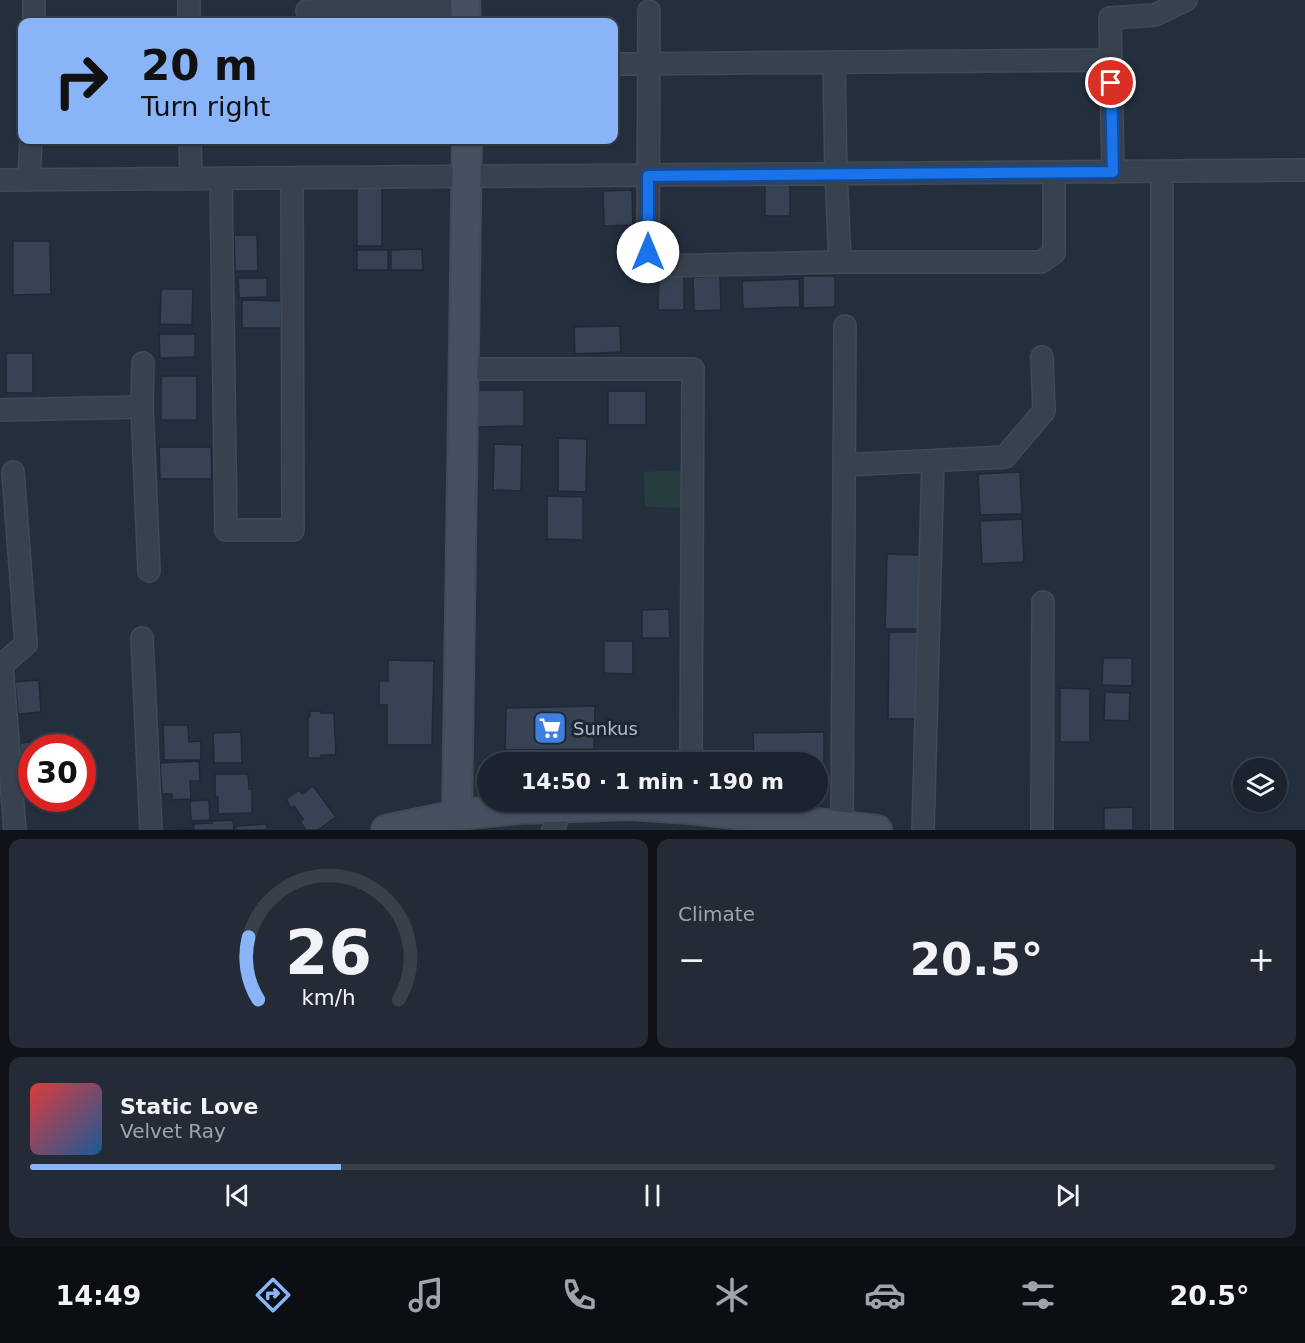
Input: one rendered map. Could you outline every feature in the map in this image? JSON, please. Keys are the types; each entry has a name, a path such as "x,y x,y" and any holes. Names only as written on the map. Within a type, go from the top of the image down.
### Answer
{"street":[{"path":"34,0 34,18"},
{"path":"189,0 189,18"},
{"path":"1113,172 1110,18 1155,15 1186,0"},
{"path":"308,11 465,10"},
{"path":"649,11 648,252 656,266 840,262 1041,262 1054,253 1054,172"},
{"path":"618,64 1110,60"},
{"path":"834,63 840,262"},
{"path":"30,180 31,144"},
{"path":"190,144 191,179"},
{"path":"457,815 467,144"},
{"path":"0,180 1305,170"},
{"path":"1162,171 1162,830"},
{"path":"221,179 226,530 293,530 292,179"},
{"path":"842,826 845,326"},
{"path":"844,465 1005,457 1044,411 1042,357"},
{"path":"143,363 142,407 149,571"},
{"path":"465,369 693,369 691,752"},
{"path":"0,410 142,407"},
{"path":"923,830 933,461"},
{"path":"14,472 26,644 2,665 15,830"},
{"path":"1042,830 1044,602"},
{"path":"142,638 151,830"},
{"path":"386,830 457,815 519,808 557,819 594,812"},
{"path":"741,812 877,830"}],"green space":[{"path":"686,470 685,508 645,507 644,472"}],"building":[{"path":"765,181 790,181 790,216 765,216"},
{"path":"357,185 382,185 382,246 357,246"},
{"path":"632,190 633,225 604,226 603,191"},
{"path":"234,235 257,235 258,271 235,271"},
{"path":"13,241 50,241 51,294 13,295"},
{"path":"422,249 423,270 391,270 391,250"},
{"path":"357,250 388,250 388,270 357,270"},
{"path":"659,276 684,276 684,310 658,310"},
{"path":"720,276 721,310 694,311 693,277"},
{"path":"803,276 835,276 835,307 803,308"},
{"path":"238,278 267,278 267,297 239,298"},
{"path":"799,279 800,307 743,309 742,281"},
{"path":"161,289 193,289 192,325 160,324"},
{"path":"242,300 281,301 281,328 242,328"},
{"path":"620,326 621,352 575,354 574,327"},
{"path":"159,334 195,334 195,357 160,358"},
{"path":"6,353 33,353 33,393 6,393"},
{"path":"161,376 197,376 197,420 161,420"},
{"path":"478,390 524,390 524,426 478,427"},
{"path":"608,391 646,391 646,425 608,425"},
{"path":"558,438 587,439 586,492 558,491"},
{"path":"494,444 522,445 521,491 493,490"},
{"path":"159,447 211,447 212,479 160,479"},
{"path":"1020,472 1022,514 980,515 978,474"},
{"path":"547,496 583,497 583,540 547,539"},
{"path":"1022,519 1024,562 982,564 980,521"},
{"path":"887,554 922,555 921,629 885,629"},
{"path":"669,609 670,638 642,638 642,610"},
{"path":"889,632 924,632 923,719 888,719"},
{"path":"604,641 633,641 633,674 604,673"},
{"path":"1103,658 1132,658 1132,686 1102,685"},
{"path":"388,660 434,661 432,745 387,745 387,705 379,705 379,681 388,681"},
{"path":"39,680 41,712 18,714 15,682"},
{"path":"1060,688 1090,689 1090,742 1060,742"},
{"path":"1105,692 1130,693 1129,721 1104,720"},
{"name":"Sunkus","path":"595,706 594,749 505,750 506,708"},
{"path":"310,711 334,713 336,755 308,758"},
{"path":"163,725 188,725 189,742 201,741 201,760 164,760"},
{"path":"241,732 242,763 214,763 213,733"},
{"path":"824,732 824,752 754,752 753,733"},
{"path":"199,761 200,781 190,781 191,799 172,800 172,794 162,794 160,763"},
{"path":"215,774 248,774 249,789 252,789 252,813 218,814"},
{"path":"313,786 336,817 318,830 306,830 300,821 303,819 294,806 291,808 286,799 299,790 302,794"},
{"path":"209,800 210,820 191,821 190,801"},
{"path":"1133,807 1133,830 1104,830 1104,808"},
{"path":"233,820 234,830 173,830 194,829 193,824"},
{"path":"267,824 267,830 236,830 236,826"}],"place":[{"name":"Sunkus","path":"550,728"}],"route":[{"path":"648,252 648,176 1113,172 1111,83"}]}
